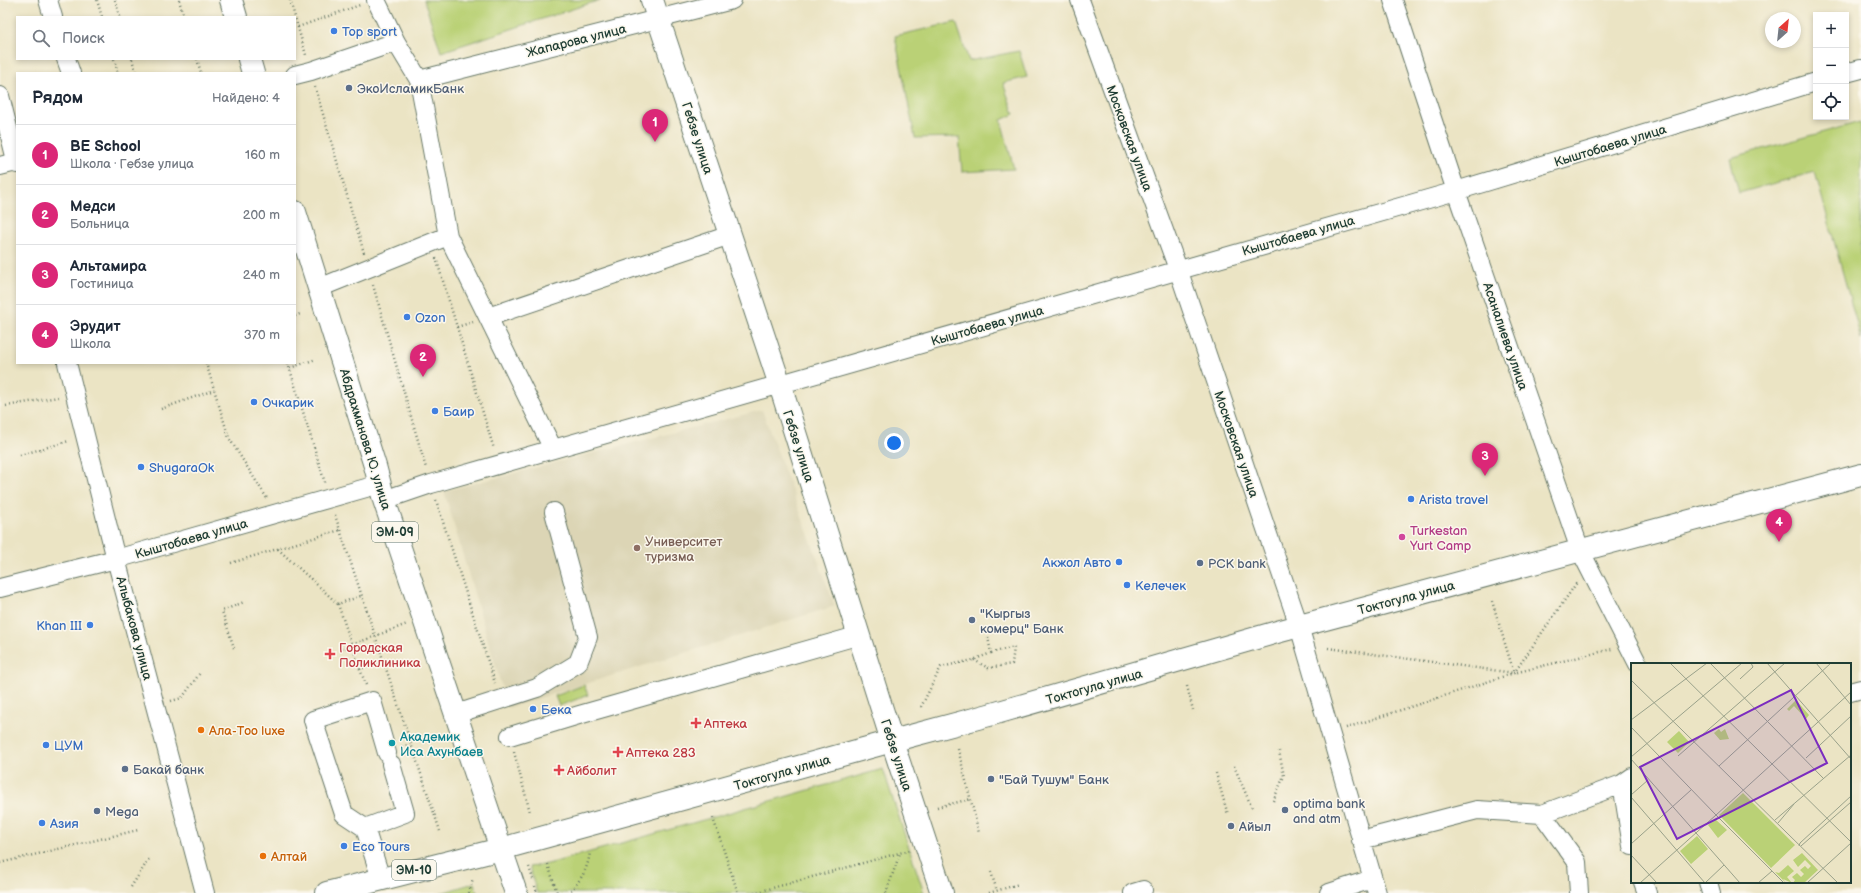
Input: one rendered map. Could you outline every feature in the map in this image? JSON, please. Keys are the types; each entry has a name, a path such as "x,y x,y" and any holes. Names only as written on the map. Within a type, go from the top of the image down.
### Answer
{"main road":[{"path":"231,0 236,16"},
{"name":"Гебзе улица","path":"655,10 780,385 860,635 892,741 942,893"},
{"path":"249,60 253,72"},
{"name":"Абдрахманова Ю. улица","path":"296,215 382,492 516,893"},
{"name":"Токтогула улица","path":"327,893 501,849 1108,682 1299,626 1861,475"}],"street":[{"path":"48,0 53,16"},
{"path":"376,0 396,42 419,80 448,236 553,449"},
{"name":"Жапарова улица","path":"419,80 655,10 732,0"},
{"name":"Московская улица","path":"1080,0 1178,269 1299,626 1329,734 1375,886"},
{"name":"Асаналиева улица","path":"1393,0 1456,191 1580,550 1630,645 1638,663"},
{"path":"303,73 396,42"},
{"path":"66,60 71,72"},
{"path":"1849,72 1861,69"},
{"name":"Кыштобаева улица","path":"0,588 116,559 330,499 431,484 780,385 1178,269 1456,191 1813,83"},
{"path":"0,96 11,164"},
{"path":"488,317 730,235"},
{"path":"319,288 448,236"},
{"name":"Алыбакова улица","path":"67,364 116,559 205,893"},
{"path":"456,714 537,688 578,663 588,638 554,512"},
{"path":"510,736 578,715 860,635"},
{"path":"1851,692 1861,689"},
{"path":"365,828 405,813 372,701 313,720 344,814 365,828 381,879"},
{"path":"1361,840 1477,810 1542,814 1627,781 1631,833"},
{"path":"1542,814 1577,862 1579,893"},
{"path":"1644,883 1647,893"},
{"path":"1708,883 1711,893"},
{"path":"1329,893 1375,886"}],"path":[{"path":"97,0 102,16"},
{"path":"115,0 119,16"},
{"path":"180,0 184,16"},
{"path":"290,0 295,16"},
{"path":"298,26 376,0"},
{"path":"296,20 303,73 368,268 431,484 500,700"},
{"path":"114,60 118,72"},
{"path":"132,60 136,72"},
{"path":"197,60 201,72"},
{"path":"431,243 499,464"},
{"path":"296,316 300,314"},
{"path":"290,368 316,359"},
{"path":"206,364 229,438 276,513"},
{"path":"288,364 361,596 440,831"},
{"path":"161,409 214,390"},
{"path":"6,406 74,394"},
{"path":"20,455 85,436"},
{"path":"231,563 340,530"},
{"path":"278,549 338,604 372,701"},
{"path":"1514,673 1579,579"},
{"path":"338,604 361,596"},
{"path":"1492,601 1514,673"},
{"path":"234,648 222,611 244,602"},
{"path":"341,649 374,635 407,624"},
{"path":"988,637 991,653"},
{"path":"1329,734 1514,673 1630,645"},
{"path":"921,707 941,667 973,660 991,653 1014,647 1012,664 988,668 973,660"},
{"path":"1328,648 1514,673"},
{"path":"360,669 383,662"},
{"path":"155,704 182,698 200,673"},
{"path":"1186,686 1194,710"},
{"path":"510,736 530,812"},
{"path":"958,749 979,833"},
{"path":"1273,801 1284,776 1279,751"},
{"path":"1234,766 1252,808"},
{"path":"1216,773 1228,815"},
{"path":"937,808 971,799"},
{"path":"713,818 738,893"},
{"path":"0,863 138,830"},
{"path":"568,893 586,869 590,852"},
{"path":"754,893 768,891 900,853 886,893"},
{"path":"131,887 149,859"},
{"path":"548,864 557,893"},
{"path":"991,872 997,891"},
{"path":"469,893 473,878"},
{"path":"989,893 1019,884"}],"shaded area":[{"name":"Университет туризма","path":"762,410 835,606 508,708 444,491"}],"green space":[{"path":"424,0 600,0 441,52"},
{"path":"956,22 969,61 1019,51 1027,77 1003,83 1014,114 1001,120 1014,169 962,172 959,137 915,138 895,36"},
{"path":"1860,122 1861,339 1815,172 1739,193 1730,158"},
{"path":"584,685 588,695 559,706 555,696"},
{"path":"883,769 924,893 537,893 529,867 548,864"},
{"path":"474,883 477,893 441,893"}],"place":[{"name":"Top sport","path":"334,31"},
{"name":"ЭкоИсламикБанк","path":"349,88"},
{"name":"BE School","path":"655,142"},
{"name":"Ozon","path":"407,317"},
{"name":"Медси","path":"423,377"},
{"name":"Очкарик","path":"254,402"},
{"name":"Баир","path":"435,411"},
{"name":"ShugaraOk","path":"141,467"},
{"name":"Альтамира","path":"1485,476"},
{"name":"Arista travel","path":"1411,499"},
{"name":"Turkestan Yurt Camp","path":"1402,537"},
{"name":"Эрудит","path":"1779,542"},
{"name":"Университет туризма","path":"637,548"},
{"name":"Акжол Авто","path":"1119,562"},
{"name":"PCK bank","path":"1200,563"},
{"name":"Келечек","path":"1127,585"},
{"name":"\"Кыргыз комерц\" Банк","path":"972,620"},
{"name":"Khan III","path":"90,625"},
{"name":"Городская Поликлиника","path":"330,654"},
{"name":"Бека","path":"533,709"},
{"name":"Аптека","path":"696,723"},
{"name":"Ала-Тоо luxe","path":"201,730"},
{"name":"Академик Иса Ахунбаев","path":"392,743"},
{"name":"ЦУМ","path":"46,745"},
{"name":"Аптека 283","path":"618,752"},
{"name":"Бакай банк","path":"125,769"},
{"name":"Айболит","path":"559,770"},
{"name":"\"Бай Тушум\" Банк","path":"991,779"},
{"name":"optima bank and atm","path":"1285,810"},
{"name":"Mega","path":"97,811"},
{"name":"Азия","path":"42,823"},
{"name":"Айыл","path":"1231,826"},
{"name":"Eco Tours","path":"344,846"},
{"name":"Алтай","path":"263,856"}]}
